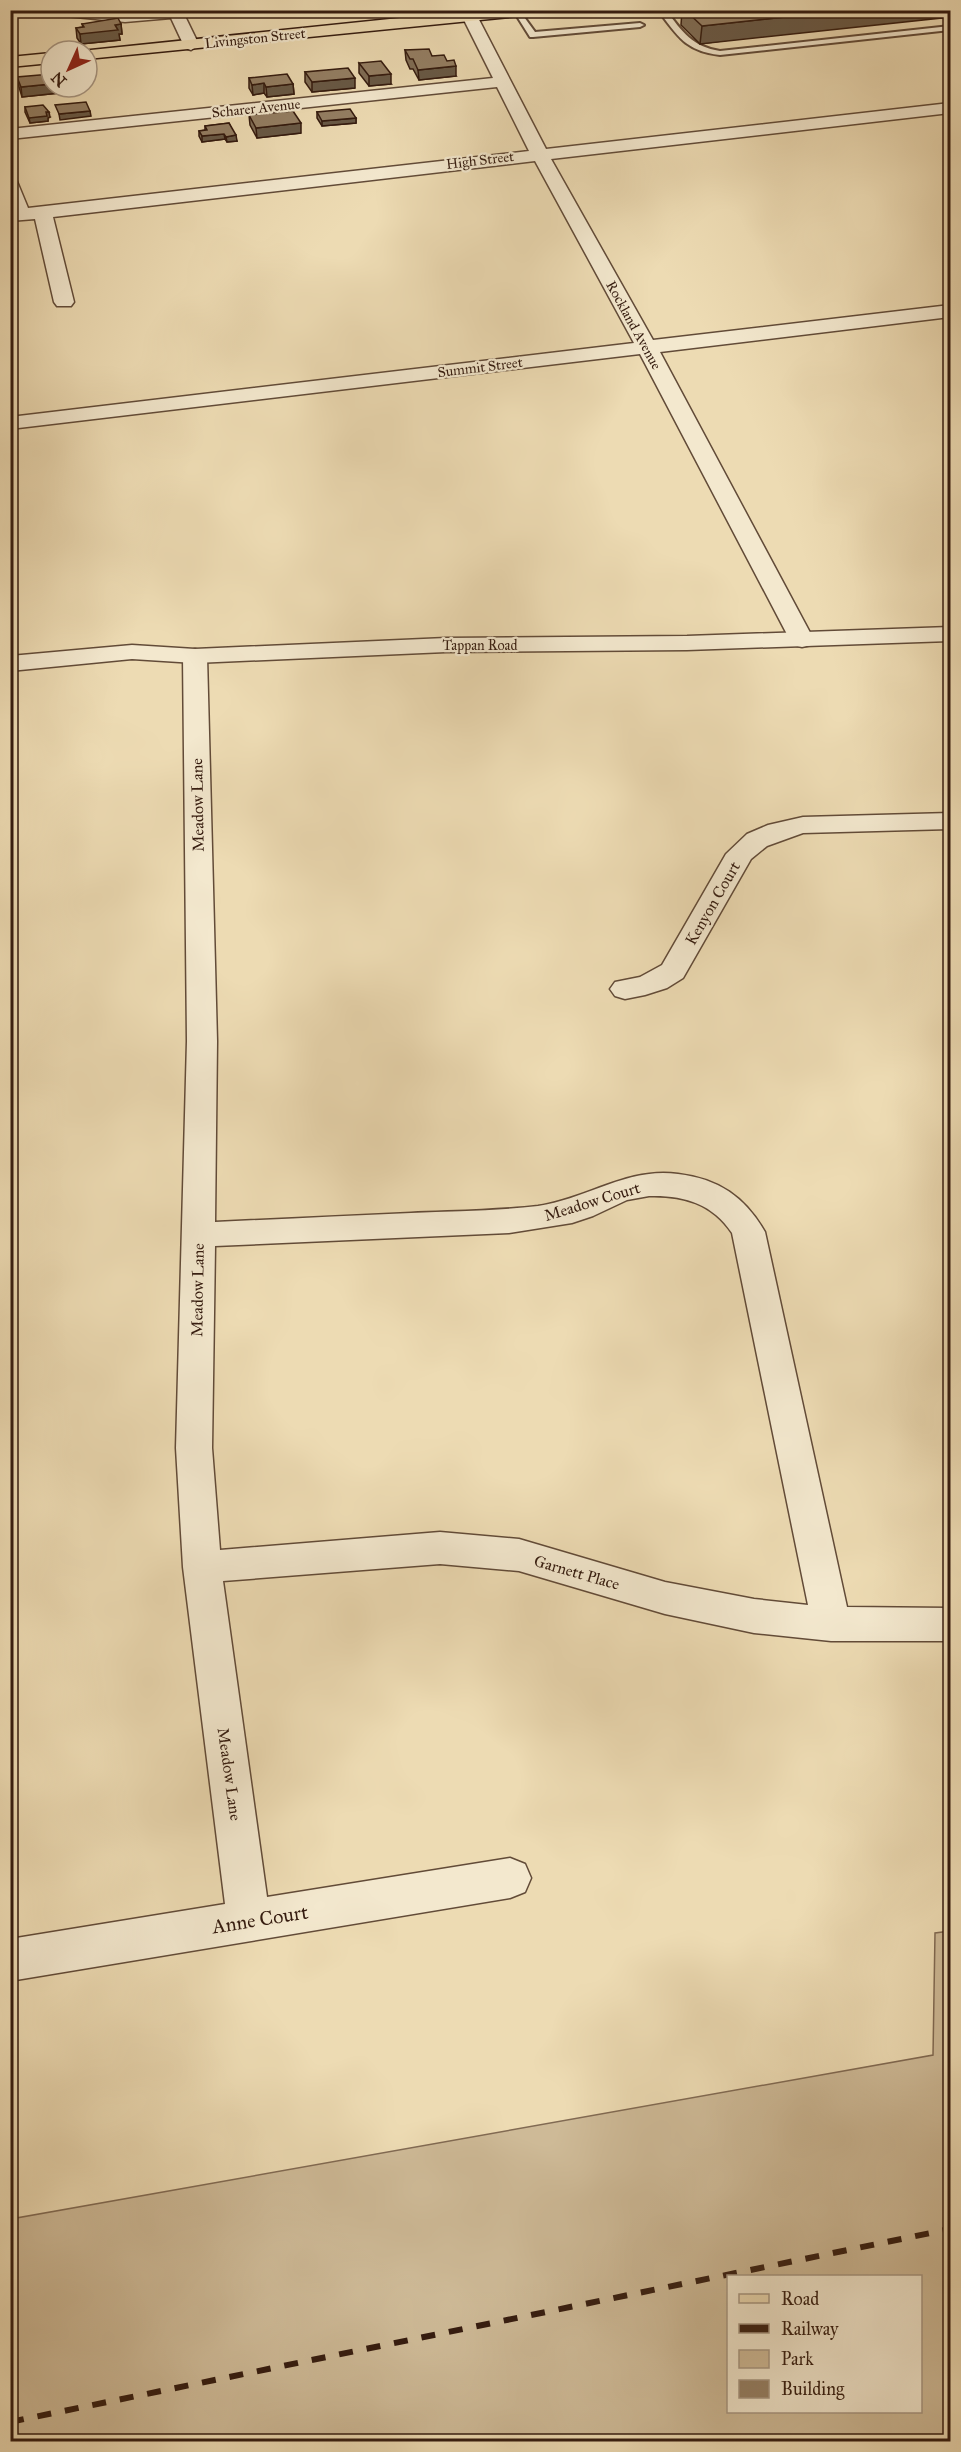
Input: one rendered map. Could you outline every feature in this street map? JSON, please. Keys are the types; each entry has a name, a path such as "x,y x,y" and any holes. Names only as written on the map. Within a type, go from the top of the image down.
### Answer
{"main road":[{"name":"Livingston Street","path":"99,53 191,45 468,13 523,11"},
{"path":"10,62 39,59"}],"street":[{"path":"10,11 19,10"},
{"path":"56,10 125,17 176,13 191,45"},
{"name":"Rockland Avenue","path":"468,13 539,153 647,347 802,640"},
{"name":"Scharer Avenue","path":"10,135 502,82"},
{"name":"High Street","path":"16,215 539,153 951,108"},
{"path":"10,183 16,215"},
{"path":"42,212 64,302"},
{"name":"Summit Street","path":"10,423 951,311"},
{"name":"Tappan Road","path":"10,664 132,652 195,656 446,645 802,640 951,634"},
{"name":"Meadow Lane","path":"195,656 202,1041 195,1448 202,1567 249,1921"},
{"name":"Kenyon Court","path":"625,989 639,988 659,981 673,971 740,854 757,840 778,831 803,825 951,821"},
{"name":"Meadow Court","path":"198,1235 539,1218 581,1208 617,1191 641,1185 667,1184 695,1189 718,1199 735,1213 748,1232 831,1624"},
{"name":"Garnett Place","path":"202,1567 440,1548 508,1554 575,1570 665,1598 754,1616 831,1624 951,1625"},
{"name":"Anne Court","path":"10,1960 510,1878"}],"lane":[{"path":"523,11 533,35 640,25 632,18"},
{"path":"668,14 691,46 703,51 720,52 951,28"}],"green space":[{"path":"950,1931 950,2441 11,2441 11,2219 933,2055 935,1933"}],"building":[{"path":"685,10 850,10 702,26"},
{"path":"118,18 121,24 115,25 118,30 80,34 76,28 84,27 82,24"},
{"path":"429,49 432,56 444,55 447,61 454,60 456,66 418,70 413,59 410,59 405,50"},
{"path":"381,61 391,74 369,76 359,63"},
{"path":"348,68 355,78 312,82 305,72"},
{"path":"287,74 293,84 266,87 264,83 252,85 249,78"},
{"path":"39,75 39,85 21,87 17,77"},
{"path":"86,102 90,111 59,114 55,105"},
{"path":"43,105 49,112 46,112 47,116 29,118 25,107"},
{"path":"350,109 356,118 322,121 317,112"},
{"path":"293,111 301,123 256,128 249,115"},
{"path":"229,123 236,135 202,136 199,131 207,130 205,126"}],"railway":[{"path":"10,2422 950,2229"}]}
